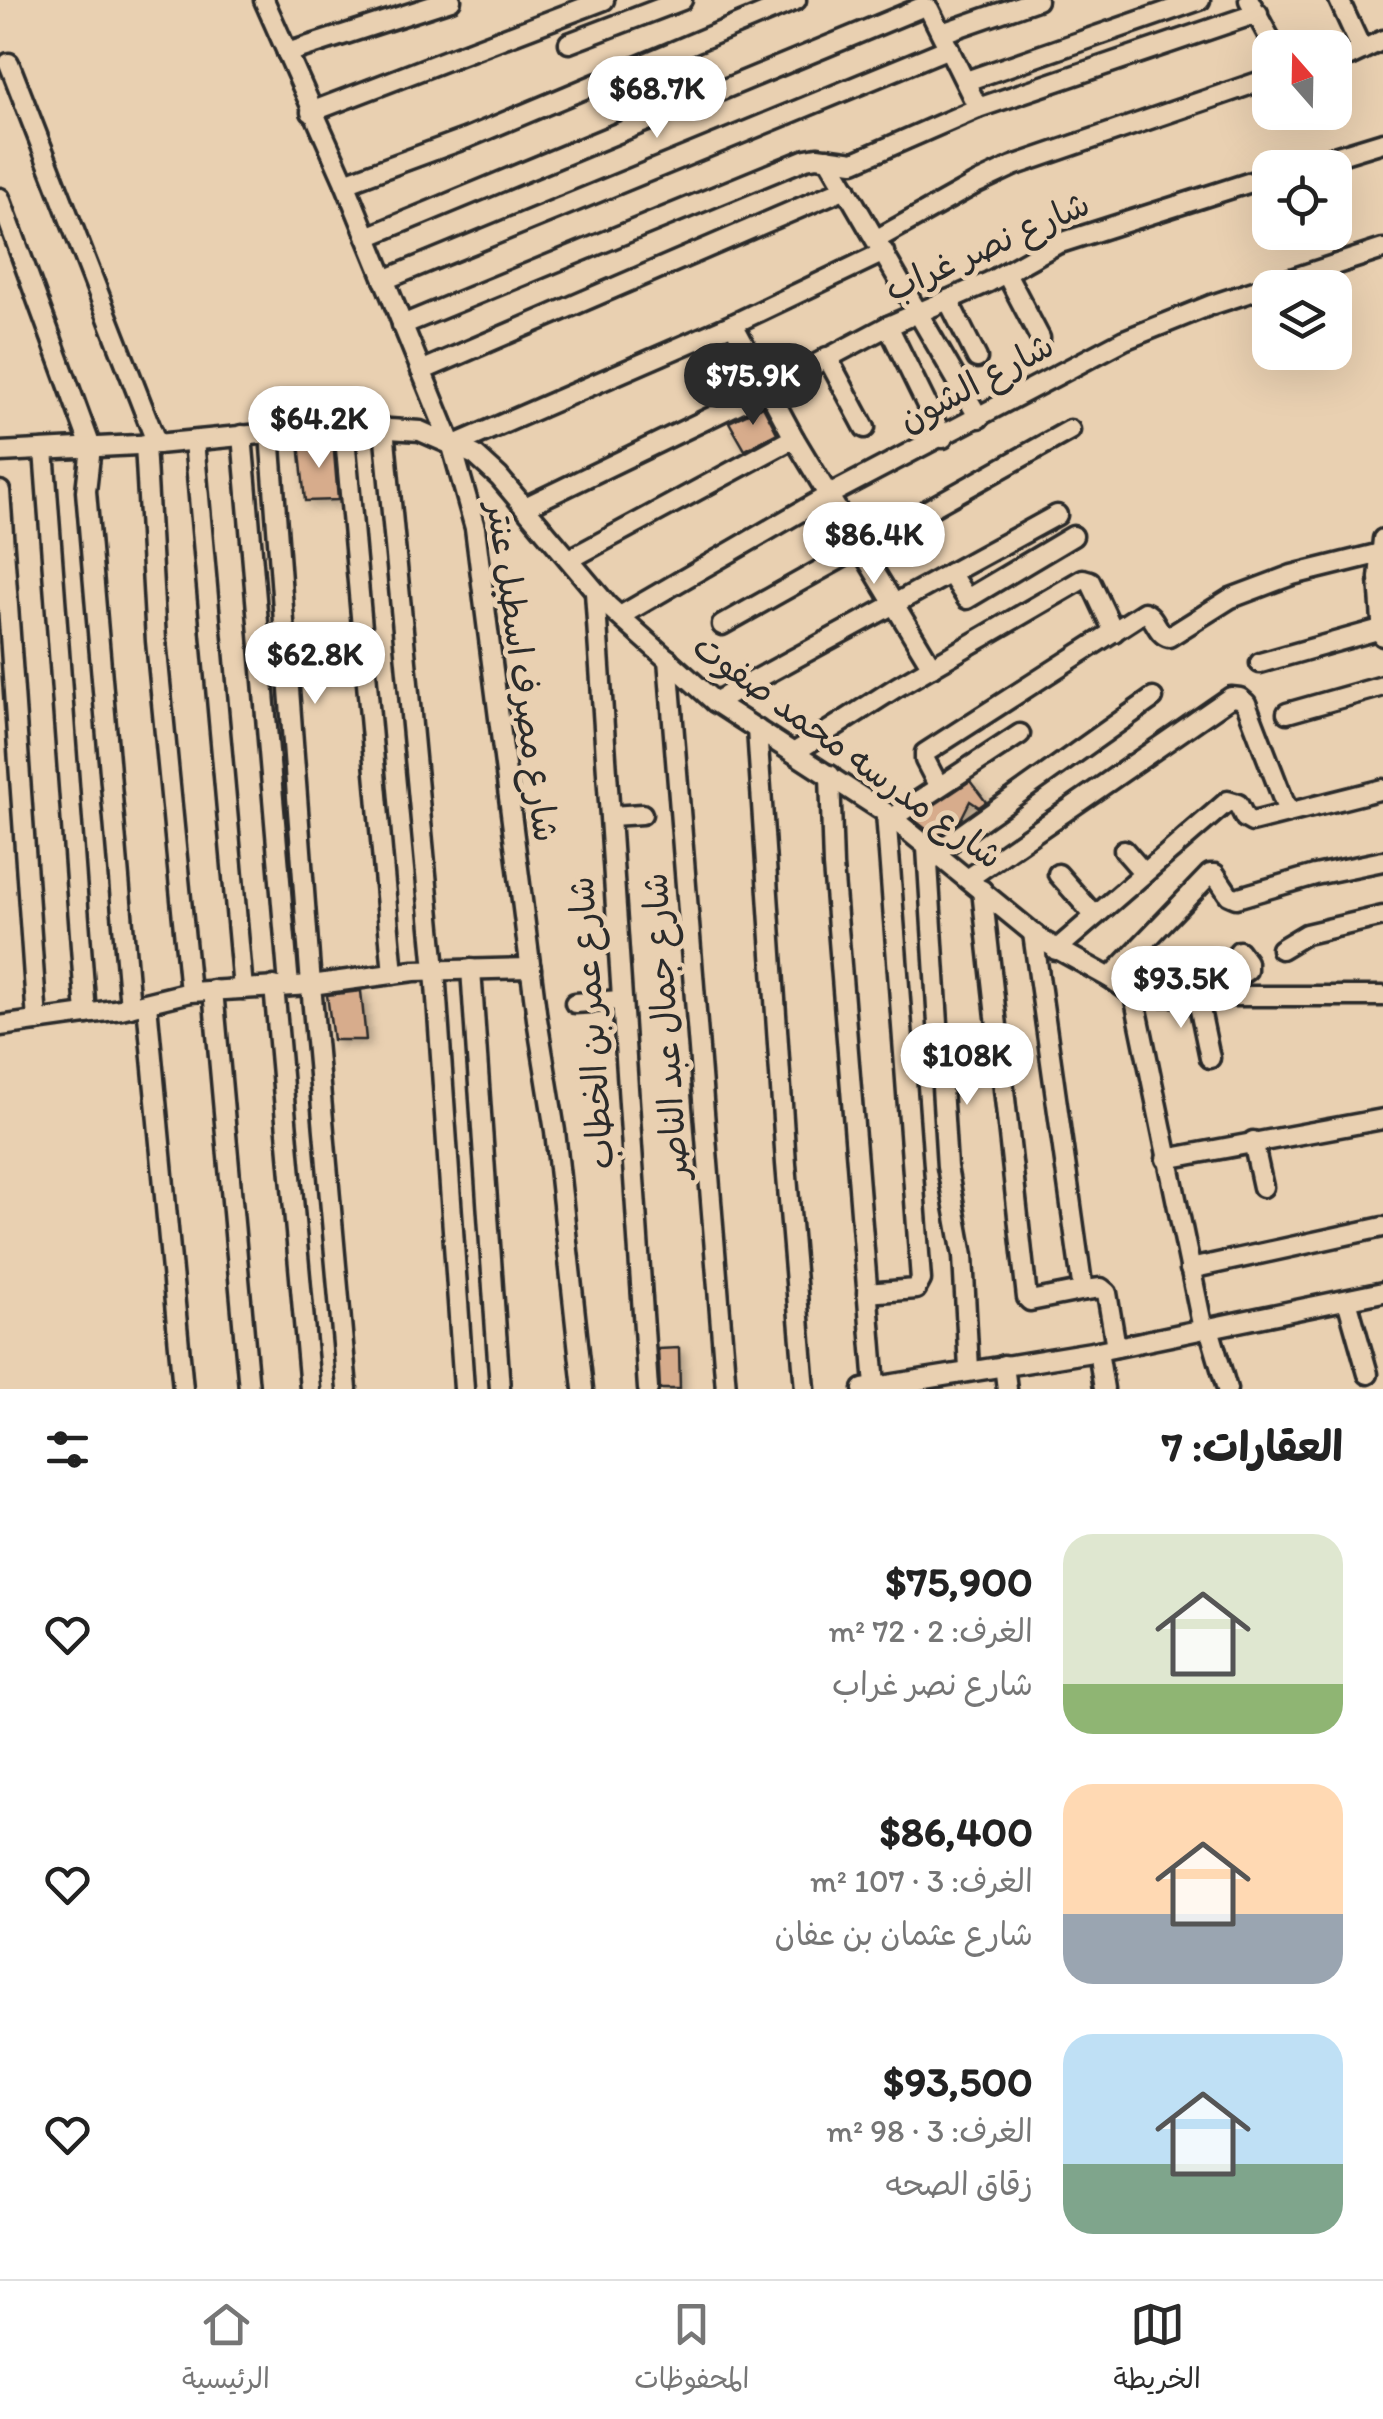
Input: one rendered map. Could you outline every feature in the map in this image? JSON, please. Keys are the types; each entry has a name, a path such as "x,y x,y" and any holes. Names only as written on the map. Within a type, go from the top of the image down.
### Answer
{"street":[{"name":"شارع مصرف اسطبل عنتر","path":"264,0 345,182 452,446 475,528 555,1131 584,1389"},
{"path":"287,53 450,0"},
{"path":"312,112 604,0"},
{"path":"569,43 682,0"},
{"path":"743,0 749,21"},
{"path":"345,182 467,138 796,0"},
{"path":"384,280 1037,0"},
{"path":"966,82 1200,0"},
{"path":"1339,0 1362,50"},
{"path":"367,236 922,7 930,9 978,108"},
{"path":"402,325 806,160 854,162 978,108 1254,7 1265,30"},
{"path":"1352,55 1383,40"},
{"path":"9,63 151,444 156,641 190,992"},
{"path":"452,446 733,324 881,246 977,182 1013,166 1252,84"},
{"path":"1352,151 1383,142"},
{"path":"833,160 979,418"},
{"name":"شارع نصر غراب","path":"525,507 767,390 888,326 1006,273 1041,251 1252,182"},
{"path":"421,371 846,188"},
{"path":"0,198 91,448 86,491 139,1006 184,1389"},
{"name":"شارع الشون","path":"620,616 830,496 1124,340 1210,306 1383,250"},
{"path":"1006,273 1040,338"},
{"path":"948,300 977,358"},
{"path":"733,324 794,438 932,667"},
{"path":"888,326 943,438"},
{"path":"827,357 865,428"},
{"path":"344,426 393,974"},
{"name":"شارع مدرسه محمد صفوت","path":"0,452 194,441 344,426 420,430 474,455 525,507 595,592 715,702 889,816 1056,950 1134,995"},
{"path":"384,428 435,970 464,1389"},
{"path":"722,624 1070,430"},
{"path":"270,433 348,1389"},
{"path":"242,436 310,1389"},
{"path":"570,559 794,438"},
{"path":"194,441 244,988"},
{"path":"44,450 86,1014"},
{"path":"0,490 37,1022"},
{"path":"715,702 1056,515"},
{"path":"950,573 967,599 1073,536"},
{"path":"938,785 924,760 925,753 1146,612 1161,632 1170,637 1231,598 1382,546 1382,632 1260,662"},
{"path":"795,752 1086,578 1114,632"},
{"name":"شارع عمر بن الخطاب","path":"595,592 648,1389"},
{"name":"شارع جمال عبد الناصر","path":"668,659 726,1389"},
{"path":"1287,714 1383,686"},
{"path":"1104,1389 1107,1292 1101,1288 1030,1301 1026,1298 976,884 1231,697 1246,704 1288,812"},
{"path":"969,1369 964,1256 948,1166 930,850 1153,698"},
{"path":"757,729 805,1389"},
{"path":"867,1293 916,1289 921,1280 889,816 1020,734"},
{"path":"830,775 833,866 867,1293 869,1387 923,1383 969,1369 1107,1349 1383,1292"},
{"path":"1056,950 1228,801 1238,804 1245,818 1252,822 1383,789"},
{"path":"610,816 642,814"},
{"path":"1124,850 1144,873"},
{"path":"1110,978 1210,874 1236,898 1315,875 1383,861"},
{"path":"1058,874 1094,916"},
{"path":"1281,949 1306,934 1383,916"},
{"path":"1033,933 1060,1149 1086,1290"},
{"path":"1204,995 1247,970 1247,962 1239,951"},
{"path":"0,1026 139,1006 190,992 435,970 531,968"},
{"path":"471,969 500,1389"},
{"path":"214,990 248,1389"},
{"path":"1227,1389 1190,1269 1134,995 1383,996"},
{"path":"1204,995 1210,1058"},
{"path":"575,1002 621,1000"},
{"path":"1166,1159 1383,1119"},
{"path":"1253,1141 1263,1187"},
{"path":"1190,1269 1383,1227"},
{"path":"1346,1300 1368,1374"},
{"path":"1004,1365 1007,1389"}],"building":[{"path":"763,406 777,433 745,450 729,422"},
{"path":"333,440 338,500 305,501 299,443"},
{"path":"970,781 986,802 979,807 970,801 961,819 936,837 913,819"},
{"path":"361,991 366,1040 333,1040 327,995"},
{"path":"679,1348 680,1389 660,1389 658,1349"}]}
